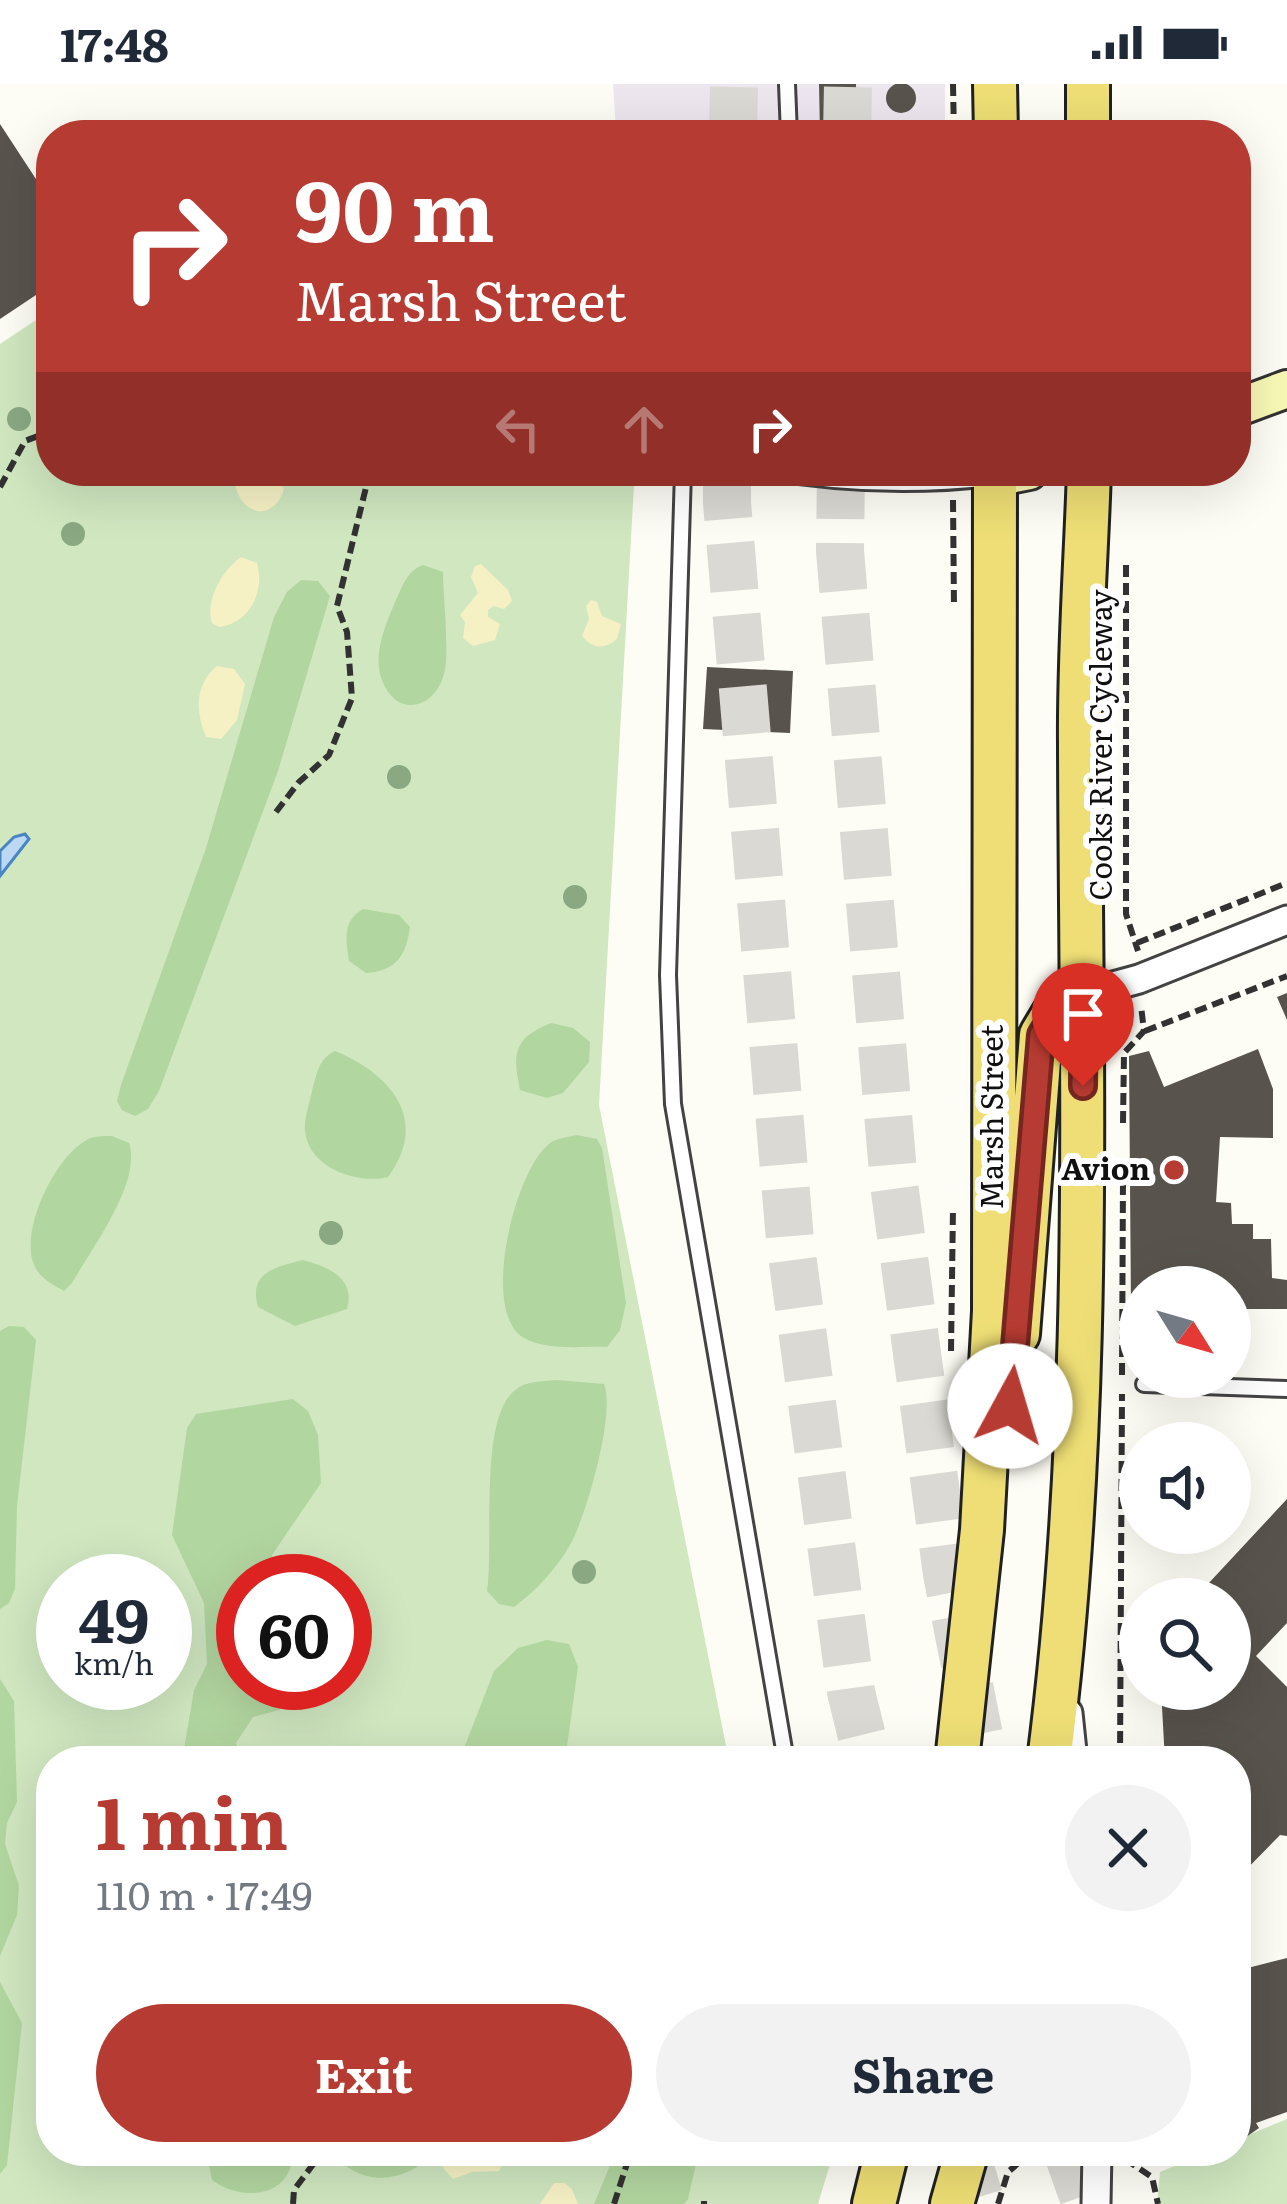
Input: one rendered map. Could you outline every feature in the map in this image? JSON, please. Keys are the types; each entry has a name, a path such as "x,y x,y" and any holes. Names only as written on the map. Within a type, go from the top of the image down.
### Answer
{"main road":[{"path":"995,84 996,120"},
{"path":"1088,84 1088,120"},
{"path":"1251,402 1287,389"},
{"name":"Marsh Street","path":"959,1746 982,1530 994,1311 993,486"},
{"path":"1051,1746 1072,1567 1082,1363 1084,994 1079,739 1088,486"},
{"path":"982,1530 1010,1406 1041,1035 1059,1005 1084,994"},
{"path":"874,2204 883,2166"},
{"path":"952,2204 963,2166"}],"street":[{"path":"1084,994 1139,979 1287,920"},
{"path":"1062,1661 1071,1746"},
{"path":"1096,2204 1098,2166"}],"lane":[{"path":"788,84 789,120"},
{"path":"683,486 668,975 674,1104 783,1746"},
{"path":"1251,1388 1287,1390"}],"path":[{"path":"953,84 954,120"},
{"path":"0,487 25,441 36,437"},
{"path":"276,812 328,755 352,698 347,632 338,605 366,486"},
{"path":"954,621 990,486"},
{"name":"Cooks River Cycleway","path":"1123,1145 1124,1053 1144,1031 1137,943 1126,914 1126,561"},
{"path":"1137,943 1287,884"},
{"path":"1144,1031 1287,976"},
{"path":"1120,1746 1123,1168"},
{"path":"950,1363 953,1187"},
{"path":"293,2204 294,2190 312,2166"},
{"path":"614,2204 626,2166"},
{"path":"998,2204 1008,2172 1015,2166"},
{"path":"1125,2166 1152,2177 1159,2204"}],"shaded area":[{"path":"613,84 945,84 945,120 615,120"}],"green space":[{"path":"36,320 36,486 634,486 599,1105 726,1746 36,1746 36,2166 829,2166 818,2204 0,2204 0,344"},
{"path":"423,565 443,572 446,665 432,695 414,705 388,692 379,670 379,650 403,584"},
{"path":"301,580 318,581 330,596 278,771 159,1091 148,1109 135,1116 122,1110 117,1101 121,1085 206,848 274,617 287,592"},
{"path":"363,909 399,915 410,927 398,960 366,973 349,961 347,938 352,919"},
{"path":"551,1023 573,1028 590,1042 589,1062 563,1093 547,1098 520,1090 516,1066 523,1041"},
{"path":"335,1051 372,1072 398,1100 405,1136 388,1177 362,1178 336,1170 314,1154 308,1143 305,1120 317,1073"},
{"path":"577,1135 597,1139 602,1148 626,1303 620,1330 607,1347 554,1346 524,1338 511,1323 504,1300 507,1240 525,1181 550,1143"},
{"path":"112,1136 129,1143 128,1176 102,1234 64,1291 35,1267 31,1236 35,1217 51,1180 73,1150 91,1138"},
{"path":"303,1260 338,1276 349,1298 347,1309 295,1326 258,1307 257,1286 267,1273"},
{"path":"24,1327 36,1340 17,1506 15,1589 0,1609 0,1331"},
{"path":"528,1383 604,1384 606,1417 598,1464 577,1531 558,1563 514,1607 499,1604 487,1591 496,1430 513,1392"},
{"path":"293,1399 308,1411 318,1435 321,1483 273,1554 216,1554 216,1710 279,1710 253,1717 237,1746 185,1746 194,1690 207,1664 204,1603 192,1578 192,1554 181,1554 172,1535 187,1428 196,1414"},
{"path":"547,1640 569,1644 578,1667 567,1746 465,1746 494,1671 518,1648"},
{"path":"0,1679 14,1701 17,1802 7,1823 5,1844 19,1886 17,1915 0,1956"},
{"path":"0,1982 22,2023 7,2165 0,2174"},
{"path":"1287,2119 1287,2204 1157,2204 1160,2172 1174,2166 1251,2166 1251,2134"},
{"path":"209,2166 291,2166 285,2178 264,2191 238,2192 212,2180"},
{"path":"347,2166 418,2166 383,2178"},
{"path":"610,2166 696,2166 684,2204 594,2204"}],"sand":[{"path":"235,486 284,489 266,510 251,509"},
{"path":"241,557 257,563 257,594 239,619 219,627 210,614 213,596"},
{"path":"481,564 508,590 512,601 504,609 494,606 488,610 488,617 500,624 495,640 473,646 463,638 465,622 460,615 478,593 471,577"},
{"path":"591,600 597,602 602,616 621,624 617,639 608,645 594,646 582,636"},
{"path":"217,666 234,669 245,684 237,720 221,739 206,737 199,708 204,681"},
{"path":"502,2166 499,2171 472,2172 453,2179 443,2168"},
{"path":"554,2183 572,2189 578,2204 540,2204"}],"water":[{"path":"25,834 29,839 0,876 0,851 14,837"}],"building":[{"path":"901,83 912,87 916,98 912,109 901,113 890,109 886,98 890,87"},
{"path":"819,84 856,84 857,120 820,120"},
{"path":"0,124 36,179 36,295 0,319"},
{"path":"707,667 793,671 790,733 703,729"},
{"path":"1287,993 1287,1020 1277,997"},
{"name":"Avion","path":"1258,1049 1273,1089 1273,1138 1220,1137 1216,1202 1231,1203 1232,1224 1253,1224 1253,1239 1271,1239 1272,1278 1287,1280 1287,1309 1251,1309 1251,1266 1131,1266 1129,1056 1149,1051 1164,1087"},
{"path":"1287,1499 1287,1623 1256,1656 1287,1687 1287,1836 1280,1835 1251,1865 1251,1746 1164,1746 1162,1710 1251,1710 1251,1578 1214,1578 1236,1554 1251,1554 1251,1538"},
{"path":"1287,1958 1287,2112 1256,2123 1259,2128 1251,2134 1251,1967"}],"tunnel":[{"path":"733,120 734,84"},
{"path":"847,120 848,84"},
{"path":"727,486 790,1240 851,1692 864,1746"},
{"path":"841,486 840,551 894,1184 947,1574 981,1746"},
{"path":"970,2166 981,2204"},
{"path":"1072,2166 1086,2204"}],"place":[{"name":"Avion","path":"1174,1170"}],"route":[{"path":"1010,1406 1041,1035 1059,1005 1084,994 1083,1086"}]}
